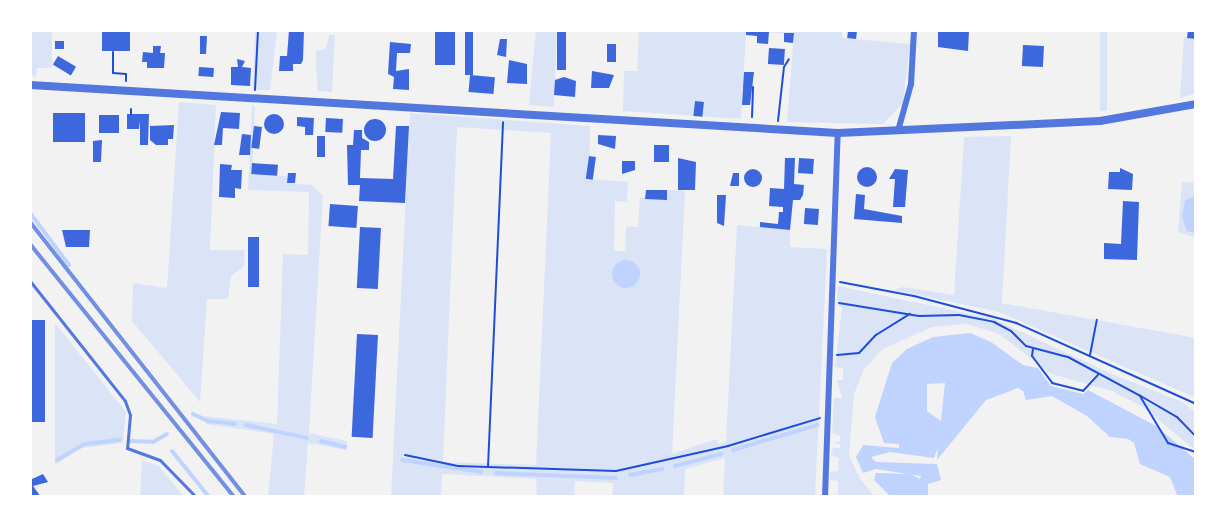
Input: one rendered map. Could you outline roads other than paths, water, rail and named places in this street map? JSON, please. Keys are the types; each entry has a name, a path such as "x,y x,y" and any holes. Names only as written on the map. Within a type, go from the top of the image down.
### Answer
{"street":[{"path":"898,131 911,84 914,30"},
{"path":"30,84 838,133 1100,121 1196,104"},
{"path":"825,497 834,302 838,133"}],"lane":[{"path":"30,281 125,401 130,415 127,448 160,460 195,497"}],"water":[{"path":"1196,196 1196,233 1187,231 1182,218 1185,200"},
{"path":"626,260 636,264 640,274 636,284 626,288 616,284 612,274 616,264"},
{"path":"970,333 991,342 1023,365 1038,368 1051,386 1083,394 1088,390 1156,426 1196,460 1196,497 1178,497 1170,477 1140,464 1134,443 1128,439 1110,437 1087,416 1052,396 1026,400 1023,391 1018,388 986,400 937,460 938,447 934,458 890,452 871,457 876,462 937,464 941,480 928,484 928,497 891,497 874,480 876,473 908,474 876,469 863,473 856,457 863,445 899,448 899,444 884,443 875,417 892,363 907,349 933,337","holes":["945,383 941,421 927,411 927,384"]}],"waterway":[{"path":"30,213 69,265"},
{"path":"193,414 208,421 235,424"},
{"path":"246,425 307,438"},
{"path":"733,450 817,425"},
{"path":"130,441 153,442 167,434"},
{"path":"57,460 85,444 120,440"},
{"path":"321,441 345,447"},
{"path":"172,451 209,497"},
{"path":"675,466 721,454"},
{"path":"402,460 481,472"},
{"path":"630,475 662,469"},
{"path":"496,473 616,478"}],"railway":[{"path":"30,222 246,497"},
{"path":"30,244 234,497"}]}
